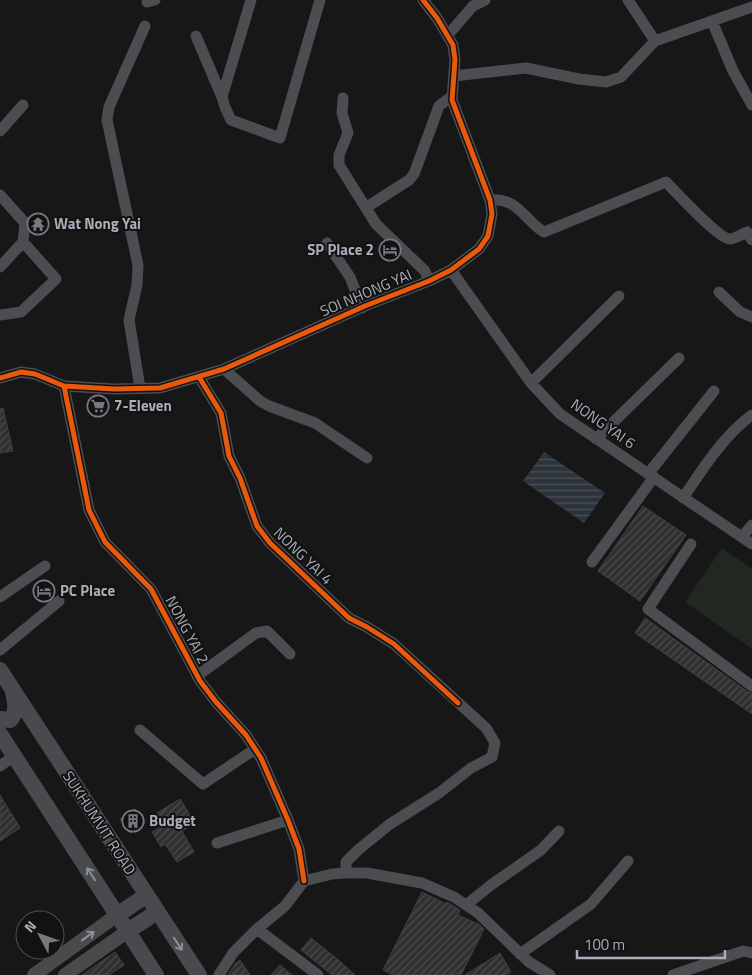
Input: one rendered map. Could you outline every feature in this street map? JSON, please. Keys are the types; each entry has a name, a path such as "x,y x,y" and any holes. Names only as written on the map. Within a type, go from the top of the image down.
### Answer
{"highway":[{"name":"SUKHUMVIT ROAD","path":"0,670 199,975"},
{"path":"0,719 10,720 14,716 16,708 13,690"},
{"path":"0,734 156,975"},
{"path":"117,915 147,895"},
{"path":"128,931 157,912"}],"main road":[{"path":"34,975 117,915"},
{"path":"65,975 128,931"}],"street":[{"path":"222,97 251,0"},
{"path":"196,36 231,120 280,138 320,0"},
{"name":"SOI NHONG YAI","path":"1,376 20,372 35,374 64,386 114,390 160,388 224,369 362,308 429,281 451,270 479,249 488,236 492,214 490,200 455,112 452,96 455,60 452,45 448,35 423,0"},
{"path":"448,35 473,6 485,0"},
{"path":"628,0 655,41"},
{"path":"454,76 526,68 579,79 606,82 621,77 655,41 752,7"},
{"path":"712,21 733,71 752,105"},
{"path":"140,388 129,320 137,285 138,265 107,120 109,107 145,26"},
{"path":"367,207 409,180 414,174 439,106 452,96"},
{"path":"343,98 342,113 348,133 339,165 376,224 425,271 429,281"},
{"path":"0,131 23,105"},
{"path":"490,200 506,202 519,209 538,229 544,232 666,182 727,239 732,239 747,232 752,240"},
{"path":"0,195 25,223 23,242 0,267"},
{"path":"0,315 21,312 56,279 23,242"},
{"path":"327,243 350,277 362,308"},
{"name":"NONG YAI 6","path":"451,270 531,383 560,414 752,544"},
{"path":"719,292 740,312 752,317"},
{"path":"531,383 619,296"},
{"path":"596,439 678,358"},
{"path":"224,369 260,401 315,423 367,458"},
{"name":"NONG YAI 4","path":"199,377 221,413 229,456 240,478 257,526 270,543 348,618 367,627 394,644 486,728 495,743 492,758 471,768 439,793 390,824 358,850 346,862 346,873"},
{"name":"NONG YAI 2","path":"64,386 89,510 105,542 151,589 198,676 216,702 246,735 255,749 288,820 299,850 304,881"},
{"path":"592,562 651,475 714,391"},
{"path":"683,498 706,465 742,423 752,416"},
{"path":"742,537 752,525"},
{"path":"691,544 648,608 752,686"},
{"path":"0,597 45,566"},
{"path":"0,650 59,601"},
{"path":"198,676 256,633 267,631 290,654"},
{"path":"140,730 203,784 255,749"},
{"path":"0,766 14,756"},
{"path":"217,843 288,820"},
{"path":"466,905 541,850 559,831"},
{"path":"520,954 590,904 628,861"},
{"path":"219,975 233,953 257,929 285,906 304,881 332,874 367,873 422,883 454,897 478,913 529,962 550,975"},
{"path":"257,929 318,975"},
{"path":"674,975 742,951 752,953"}],"shaded area":[{"path":"544,452 605,493 584,523 523,481"},
{"path":"722,548 752,569 752,649 685,602"}],"building":[{"path":"3,408 13,451 0,453 0,409"},
{"path":"643,506 686,535 640,601 598,571"},
{"path":"645,618 752,693 752,714 635,633"},
{"path":"0,795 20,828 0,841"},
{"path":"180,799 195,823 182,831 194,852 177,862 165,844 161,847 152,832 163,825 157,813"},
{"name":"Budget","path":"135,809 145,823 130,833 120,819"},
{"path":"422,892 446,904 447,902 460,910 458,915 480,925 484,929 461,975 393,975 383,970"},
{"path":"311,938 355,975 332,975 301,950"},
{"path":"115,952 124,965 109,975 82,975"},
{"path":"500,953 511,972 506,975 465,975"},
{"path":"240,960 250,975 228,975 235,964"},
{"path":"280,965 292,975 271,975"}],"cycle path":[{"path":"0,378 21,372 35,374 64,386 114,389 160,388 224,369 365,306 429,281 451,270 479,249 488,236 492,214 490,200 452,100 455,60 453,45 437,18 423,0"},
{"path":"199,377 221,413 229,456 240,478 257,526 270,543 349,618 394,644 458,703"},
{"path":"64,386 89,510 105,542 151,589 200,681 246,735 261,758 299,849 304,881"}],"place":[{"name":"Wat Nong Yai","path":"38,224"},
{"name":"SP Place 2","path":"390,250"},
{"name":"7-Eleven","path":"98,406"},
{"name":"PC Place","path":"44,591"},
{"name":"Budget","path":"133,821"}]}
